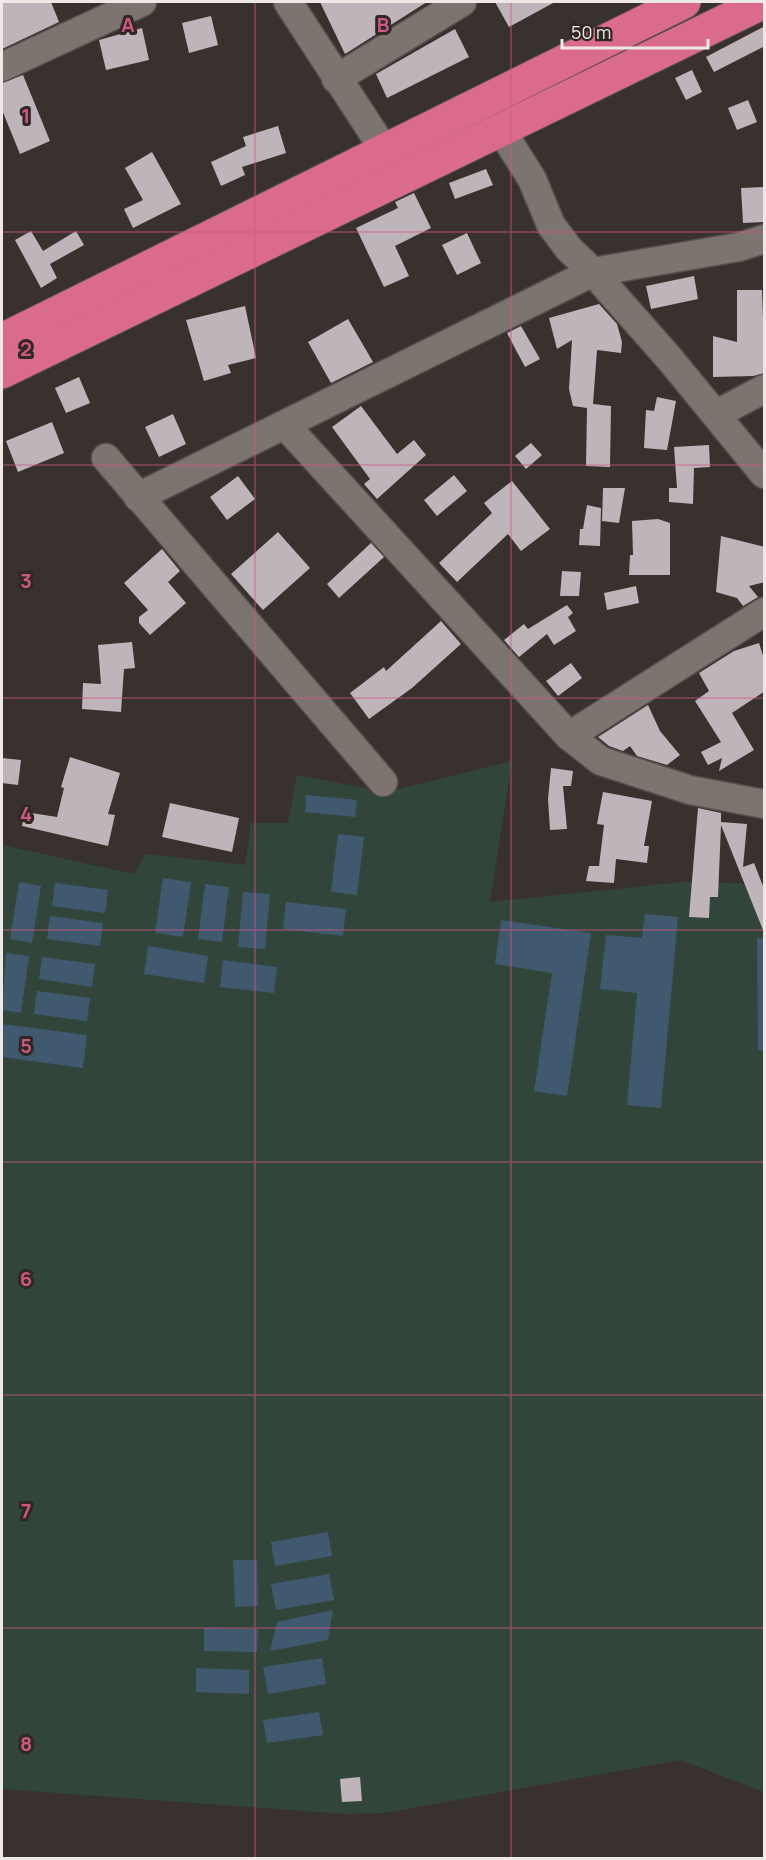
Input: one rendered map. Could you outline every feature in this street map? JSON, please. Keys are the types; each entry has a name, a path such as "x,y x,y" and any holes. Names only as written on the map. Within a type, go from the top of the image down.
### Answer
{"highway":[{"path":"2,340 383,149 684,2"},
{"path":"2,372 765,2"}],"street":[{"path":"2,67 142,2"},
{"path":"288,2 336,79 402,177"},
{"path":"336,79 462,2"},
{"path":"501,130 532,180 551,225 568,249 593,272 717,414 765,474"},
{"path":"138,497 593,272 739,247 765,238"},
{"path":"717,414 765,389"},
{"path":"285,425 569,736 601,761 690,790 765,804"},
{"path":"106,458 383,782"},
{"path":"569,736 765,612"}],"green space":[{"path":"512,761 490,902 682,882 764,884 764,1792 680,1760 384,1813 347,1814 2,1789 2,845 134,874 146,854 245,865 251,823 288,823 297,775 386,792"}],"water":[{"path":"306,795 357,800 355,817 305,812"},
{"path":"338,834 364,837 357,895 331,892"},
{"path":"163,878 191,882 183,937 155,933"},
{"path":"19,882 41,886 32,943 10,939"},
{"path":"55,883 108,890 105,913 52,906"},
{"path":"205,884 229,887 222,942 198,939"},
{"path":"243,892 270,894 265,949 238,947"},
{"path":"286,902 346,909 343,936 283,929"},
{"path":"645,914 678,917 661,1108 627,1105 637,993 600,989 606,935 642,938"},
{"path":"50,916 103,923 100,946 47,939"},
{"path":"501,920 591,933 567,1096 534,1091 552,973 495,964"},
{"path":"757,938 764,938 764,1050 758,1050"},
{"path":"148,946 208,956 204,983 144,974"},
{"path":"6,953 29,956 21,1013 2,1010"},
{"path":"42,957 95,964 92,987 39,979"},
{"path":"223,960 277,967 274,993 220,987"},
{"path":"37,991 90,998 87,1021 34,1014"},
{"path":"2,1024 87,1035 83,1068 2,1057"},
{"path":"328,1532 332,1556 275,1566 271,1542"},
{"path":"233,1560 257,1560 258,1606 235,1607"},
{"path":"329,1574 334,1600 276,1610 271,1584"},
{"path":"333,1610 328,1640 270,1651 277,1622"},
{"path":"204,1628 258,1629 257,1652 204,1651"},
{"path":"322,1658 326,1684 268,1694 263,1667"},
{"path":"196,1668 249,1670 249,1694 196,1692"},
{"path":"319,1712 323,1735 267,1743 263,1720"}],"building":[{"path":"2,2 51,2 59,22 2,49"},
{"path":"320,2 427,2 345,54"},
{"path":"495,2 555,2 509,27"},
{"path":"211,16 218,45 189,53 182,23"},
{"path":"765,26 765,46 714,72 706,57"},
{"path":"142,28 149,60 106,70 99,40"},
{"path":"455,29 469,57 387,98 376,74"},
{"path":"692,70 702,92 686,100 675,78"},
{"path":"23,75 50,141 20,154 2,110 2,83"},
{"path":"748,100 757,122 737,130 728,108"},
{"path":"278,126 286,153 242,167 245,175 221,186 211,162 246,146 243,137"},
{"path":"152,152 181,204 133,228 124,209 143,200 125,168"},
{"path":"486,169 493,185 455,199 449,183"},
{"path":"765,187 765,222 743,223 741,188"},
{"path":"414,193 431,228 395,246 409,276 384,287 356,228 398,208 395,202"},
{"path":"31,231 43,251 76,231 84,245 50,264 57,278 41,288 15,240"},
{"path":"467,233 481,263 457,275 442,245"},
{"path":"694,276 698,299 651,309 646,286"},
{"path":"737,290 762,290 765,373 753,376 713,377 713,336 737,342"},
{"path":"599,304 617,324 622,342 621,353 597,350 593,404 611,406 610,467 586,466 587,408 573,406 569,389 572,340 557,349 549,318"},
{"path":"245,306 256,358 228,365 231,373 204,381 186,320"},
{"path":"348,319 373,362 331,383 308,342"},
{"path":"521,326 540,359 525,367 507,333"},
{"path":"79,377 90,403 66,413 55,388"},
{"path":"657,397 676,401 667,450 644,448 646,410 654,411"},
{"path":"361,406 397,454 414,440 426,455 377,499 364,484 370,479 332,427"},
{"path":"173,414 186,444 159,457 145,427"},
{"path":"52,422 64,453 18,472 6,441"},
{"path":"531,443 542,455 526,469 515,456"},
{"path":"709,445 710,467 694,468 693,504 669,502 669,488 677,488 674,447"},
{"path":"454,475 467,491 437,516 424,500"},
{"path":"238,476 255,499 227,520 210,497"},
{"path":"512,481 550,529 521,551 508,534 457,582 439,563 492,513 484,503"},
{"path":"603,488 625,488 619,523 602,521"},
{"path":"587,505 601,508 600,546 579,545 580,529 583,529"},
{"path":"658,519 670,523 670,575 629,575 630,555 633,555 632,521"},
{"path":"278,532 310,568 263,610 231,574"},
{"path":"721,536 765,547 765,582 749,586 758,597 743,606 737,598 716,592"},
{"path":"371,543 384,557 339,598 327,584"},
{"path":"162,549 180,571 168,582 186,603 150,635 139,623 139,617 148,610 124,583"},
{"path":"562,571 581,572 579,596 560,596"},
{"path":"636,586 639,603 607,610 604,593"},
{"path":"567,605 573,613 568,617 576,631 554,645 547,634 519,657 504,640 524,624 528,629"},
{"path":"441,621 461,644 412,688 369,719 350,693 384,667 386,671"},
{"path":"132,642 135,668 124,669 121,712 82,709 83,683 101,684 98,645"},
{"path":"759,643 765,662 765,691 732,713 754,750 719,771 722,758 708,765 701,752 721,742 695,701 709,691 699,673 734,651"},
{"path":"571,663 582,678 558,696 546,681"},
{"path":"648,705 660,731 680,755 667,765 637,756 630,746 623,751 609,746 598,737"},
{"path":"70,757 120,773 108,814 115,815 108,846 22,826 25,812 57,817 64,788 61,787"},
{"path":"2,758 21,760 18,785 2,783"},
{"path":"551,768 573,771 571,786 563,786 567,829 550,830 548,799"},
{"path":"603,792 652,801 644,846 649,846 647,863 616,859 614,883 586,881 589,866 599,866 604,825 597,824"},
{"path":"170,803 239,818 232,852 162,837"},
{"path":"698,808 721,813 721,822 747,824 743,867 754,863 765,891 765,935 721,825 718,897 710,897 709,918 689,917"},
{"path":"360,1777 362,1801 342,1802 340,1779"}]}
